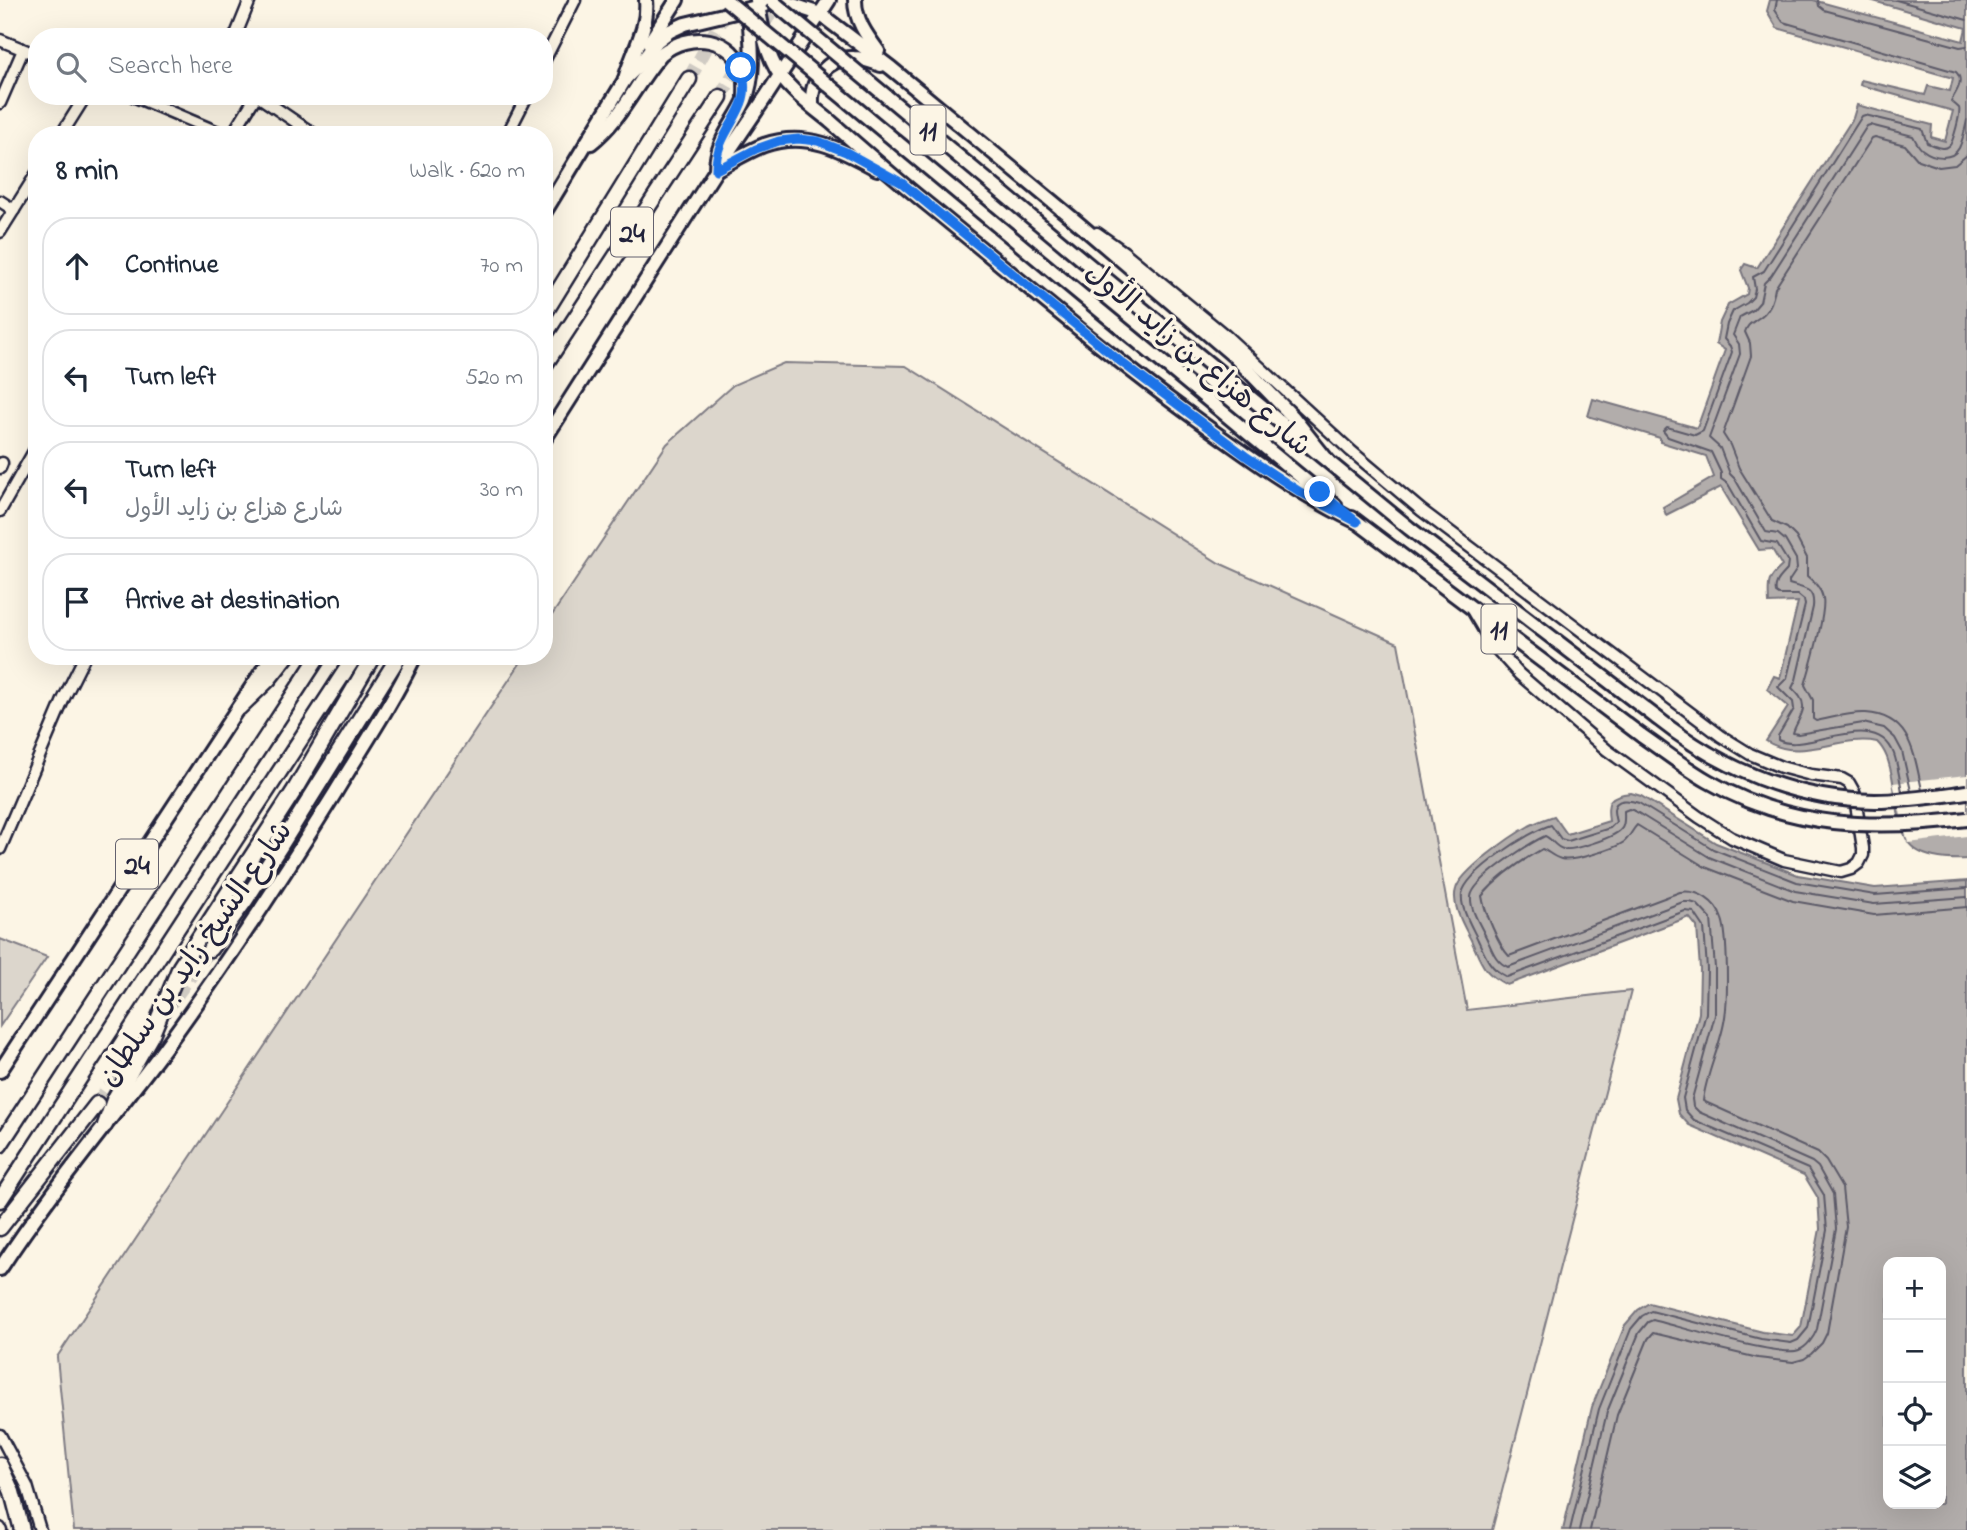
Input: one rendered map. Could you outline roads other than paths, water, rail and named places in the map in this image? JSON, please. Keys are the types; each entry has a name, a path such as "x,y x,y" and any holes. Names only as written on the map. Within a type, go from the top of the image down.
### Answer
{"highway":[{"name":"24","path":"553,299 689,79"},
{"name":"24","path":"553,352 720,97"},
{"path":"239,708 280,665"},
{"name":"شارع الشيخ زايد بن سلطان","path":"0,1145 313,665"},
{"name":"شارع الشيخ زايد بن سلطان","path":"0,1200 349,665"},
{"path":"105,1125 114,1100 152,1034 180,967 294,791 368,665"},
{"path":"210,949 245,901 393,665"},
{"path":"0,1228 97,1104"},
{"path":"0,1465 12,1492 22,1530"}],"main road":[{"path":"625,79 644,26 646,0"},
{"path":"553,198 625,79 677,0"},
{"name":"شارع هزاع بن زايد الأول","path":"726,0 1357,522 1642,736 1706,780 1763,806 1802,818 1867,826 1967,819"},
{"name":"شارع هزاع بن زايد الأول","path":"771,0 1409,528 1691,743 1728,764 1767,781 1830,797 1875,801 1967,792"},
{"name":"24","path":"553,426 716,170 829,0"},
{"path":"855,0 855,7 867,36 891,68"},
{"path":"625,79 657,41 685,24 752,3 790,4 820,14 891,68 1072,218 1256,377 1328,461"},
{"path":"752,3 780,75 811,106 1111,354 1188,413 1283,481 1357,522"},
{"path":"752,3 750,78 745,98 720,144 716,170 766,144 808,140 837,147 902,183"},
{"path":"583,149 611,124 661,54 681,41 710,41 732,54 744,76 745,98"},
{"path":"811,106 815,82 824,69 837,61 861,59 891,68"},
{"name":"24","path":"0,1071 266,665"},
{"name":"شارع الشيخ زايد بن سلطان","path":"0,1269 193,1008 290,864 385,711 410,665"},
{"path":"0,1261 11,1252"}],"street":[{"path":"239,28 250,0"},
{"path":"553,43 574,0"},
{"path":"0,40 28,52"},
{"path":"0,103 23,50"},
{"path":"67,126 80,105"},
{"path":"155,105 204,126"},
{"path":"238,126 251,105"},
{"path":"270,105 301,126"},
{"path":"512,126 522,105"},
{"path":"0,232 28,187"},
{"path":"0,201 14,210"},
{"path":"1072,218 1124,253 1225,334 1350,452 1420,510 1721,736 1750,754 1781,767 1846,780 1854,792 1863,848 1859,863 1852,869 1841,872 1784,860 1732,838 1699,817 1607,750 1519,674 1492,644 1472,610"},
{"path":"0,511 28,462"},
{"path":"0,849 81,665"},
{"path":"0,1435 27,1486 40,1530"}],"water":[{"path":"1770,0 1813,0 1963,41 1966,28 1870,0 1967,0 1967,859 1926,855 1907,840 1901,825 1889,762 1877,742 1849,742 1793,749 1766,741 1788,707 1767,689 1774,676 1780,678 1798,602 1769,603 1770,582 1782,566 1772,549 1759,550 1721,487 1666,515 1663,507 1714,477 1706,456 1660,442 1660,438 1588,416 1593,399 1697,428 1725,350 1716,344 1720,322 1728,305 1747,294 1748,288 1741,270 1745,264 1757,268 1853,118 1857,105 1932,125 1931,137 1945,141 1953,111 1860,85 1861,80 1925,95 1928,86 1950,91 1953,78 1777,28 1767,11"},
{"path":"1631,793 1641,796 1716,843 1798,875 1875,888 1967,881 1967,1530 1563,1530 1592,1407 1625,1325 1638,1310 1649,1303 1763,1332 1793,1336 1801,1327 1820,1229 1818,1198 1804,1175 1689,1125 1679,1114 1676,1099 1699,1013 1697,927 1689,917 1507,985 1492,976 1484,967 1462,922 1455,902 1456,889 1467,873 1488,854 1529,826 1554,816 1567,834 1609,821 1609,804 1618,795"}],"tunnel":[{"path":"720,97 778,0"},
{"path":"689,79 729,7"},
{"path":"164,1012 210,949"},
{"path":"97,1104 140,1045"}]}
